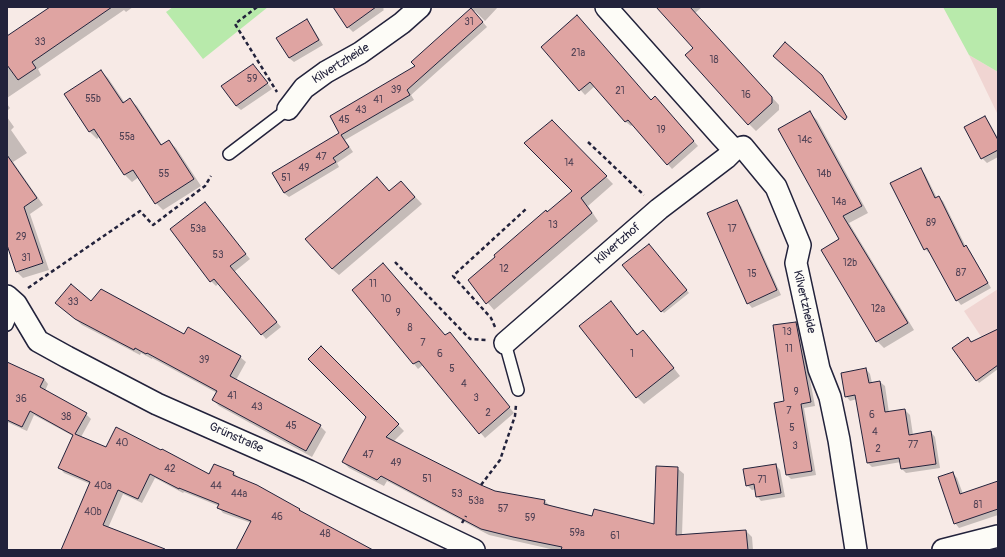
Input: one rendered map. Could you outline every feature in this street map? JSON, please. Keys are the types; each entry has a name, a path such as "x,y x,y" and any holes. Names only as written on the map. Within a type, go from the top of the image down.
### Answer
{"street":[{"name":"Kilvertzheide","path":"288,109 304,88 326,72 360,53 402,23 420,7"},
{"name":"Kilvertzheide","path":"606,7 714,130 734,150 743,147 776,187 800,245 796,263 819,369 830,397 839,440 856,550"},
{"name":"Kilvertzhof","path":"505,343 659,209 726,158 734,150"},
{"name":"Grünstraße","path":"16,297 38,341 157,404 302,468 474,550"},
{"path":"943,550 998,536"}],"lane":[{"name":"Kilvertzheide","path":"228,154 288,109"},
{"path":"7,325 16,297"},
{"path":"505,343 518,390"}],"path":[{"path":"257,7 235,24 288,109"},
{"path":"588,142 659,209"},
{"path":"16,297 140,211 153,225 205,186 211,176"},
{"path":"505,343 491,318 453,276 526,209"},
{"path":"395,262 470,338 505,343"},
{"path":"481,485 500,460 515,416 518,390"}],"shaded area":[{"path":"969,55 998,72 998,115"},
{"path":"998,289 998,362 964,311"}],"green space":[{"path":"173,7 268,7 203,59 166,12"},
{"path":"943,7 998,7 998,72 969,55"}],"building":[{"path":"50,7 112,7 32,62 36,68 18,80 7,65 7,36"},
{"path":"333,7 376,7 347,28"},
{"path":"656,7 690,7 772,97 772,103 748,125 685,55 693,48"},
{"path":"471,8 483,22 407,90 410,95 341,135 349,147 333,158 336,162 284,193 272,173 339,133 330,116 415,66 411,62"},
{"path":"577,15 651,100 655,96 694,141 667,165 628,120 625,122 590,82 579,91 541,47"},
{"path":"307,19 319,40 289,58 276,38"},
{"path":"785,42 822,75 847,117 845,120 773,56"},
{"path":"253,64 268,83 236,106 221,86"},
{"path":"101,70 123,103 130,98 161,145 169,140 194,179 155,204 133,170 124,175 94,129 89,132 64,94"},
{"path":"810,111 862,206 843,216 908,323 876,342 821,250 839,239 778,129"},
{"path":"985,116 998,140 998,150 981,159 964,127"},
{"path":"552,120 607,176 581,198 592,213 486,304 468,280 495,257 494,255 546,210 547,212 572,191 524,143"},
{"path":"7,155 37,198 24,207 43,263 16,272 7,245"},
{"path":"921,168 935,198 939,196 964,247 966,245 988,283 956,301 927,248 924,250 890,183"},
{"path":"377,177 389,191 401,181 415,197 332,269 305,239"},
{"path":"737,200 777,290 747,304 707,213"},
{"path":"205,202 246,254 230,266 277,322 261,335 214,279 210,282 170,229"},
{"path":"649,244 687,290 661,312 622,265"},
{"path":"383,263 445,335 450,332 510,407 479,434 419,361 413,364 352,290"},
{"path":"71,284 91,301 101,289 184,334 188,327 241,356 230,376 321,425 306,451 212,400 217,391 147,353 146,354 135,348 134,350 75,319 55,303"},
{"path":"611,301 637,335 643,330 674,368 636,398 579,326"},
{"path":"796,322 811,402 801,404 812,471 786,475 774,403 784,401 773,325"},
{"path":"998,329 998,365 976,381 952,348 968,337 971,342"},
{"path":"321,346 399,424 386,437 481,485 495,491 545,500 544,504 592,516 594,509 654,524 656,466 678,467 676,535 746,530 748,550 561,550 562,547 481,529 381,476 377,480 342,462 366,417 308,359"},
{"path":"7,362 44,379 40,387 87,413 75,434 106,447 116,427 209,474 214,464 234,472 233,475 257,485 300,509 299,510 373,550 236,550 251,521 217,508 219,504 179,489 150,474 138,499 118,490 103,525 165,550 61,550 90,482 58,468 73,435 30,411 22,427 7,420"},
{"path":"866,368 869,383 880,381 885,412 905,409 909,435 931,431 936,464 901,469 899,458 867,463 855,395 845,397 841,373"},
{"path":"776,464 781,493 756,497 754,484 746,486 743,469"},
{"path":"953,472 960,494 998,481 998,509 954,524 938,477"}]}
